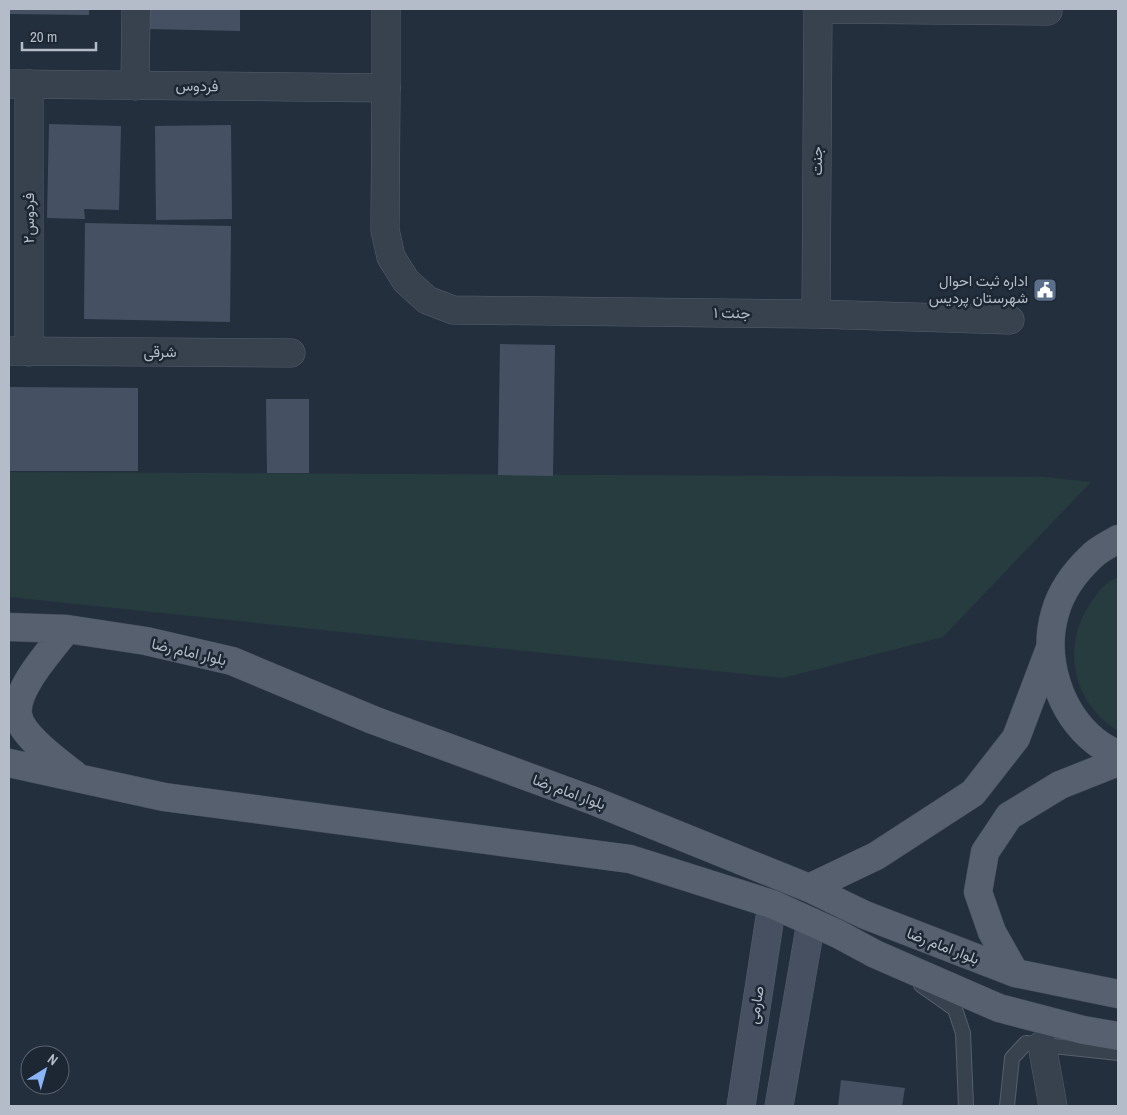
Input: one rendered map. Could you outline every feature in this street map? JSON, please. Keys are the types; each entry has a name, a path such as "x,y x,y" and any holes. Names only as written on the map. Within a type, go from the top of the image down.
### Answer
{"main road":[{"path":"809,888 876,856 973,793 1016,738 1050,648 1055,613 1070,581 1094,554 1118,539"},
{"name":"بلوار امام رضا","path":"9,626 67,629 146,641 232,661 373,720 594,800 809,888 865,915 1015,974 1118,994"},
{"path":"67,629 27,683 18,705 18,716 23,727 47,754 79,777"},
{"path":"1050,648 1056,683 1071,715 1095,741 1118,755"},
{"path":"1015,974 992,932 978,892 985,852 1009,816 1060,785 1118,762"},
{"path":"9,763 164,797 630,859 772,904 838,934 875,954 999,1008 1083,1030 1118,1036"},
{"name":"صارمی","path":"741,1106 772,904"},
{"path":"779,1106 811,922"}],"street":[{"path":"135,86 136,9"},
{"path":"386,9 386,88"},
{"name":"جنت","path":"816,314 818,9"},
{"path":"823,9 1048,11"},
{"name":"فردوس","path":"19,84 386,88"},
{"name":"فردوس۲","path":"19,84 19,352"},
{"name":"جنت ۱","path":"386,88 385,230 391,257 406,281 427,300 453,310 816,314 1010,320"},
{"name":"شرقی","path":"19,352 291,353"},
{"path":"1042,1045 1053,1106"}],"lane":[{"path":"875,954 955,1009 962,1033 966,1106"},
{"path":"1007,1106 1012,1058 1026,1043 1118,1053"}],"green space":[{"path":"9,472 1045,477 1091,482 943,637 783,678 9,597"},
{"path":"1118,577 1118,731 1102,719 1089,704 1080,687 1075,669 1074,651 1077,632 1084,614 1102,588 1108,582"}],"building":[{"path":"9,9 89,9 89,15 9,14"},
{"path":"149,9 240,9 240,31 149,29"},
{"path":"49,124 121,126 119,210 84,209 85,219 47,218"},
{"path":"231,125 232,219 156,220 155,126"},
{"path":"85,223 231,226 230,322 84,319"},
{"path":"500,344 555,345 553,476 498,475"},
{"path":"9,387 138,388 138,471 9,471"},
{"path":"266,399 309,399 309,473 267,473"},
{"path":"841,1080 905,1088 902,1106 838,1106"}],"place":[{"name":"اداره ثبت احوال شهرستان پردیس","path":"1045,290"}]}
